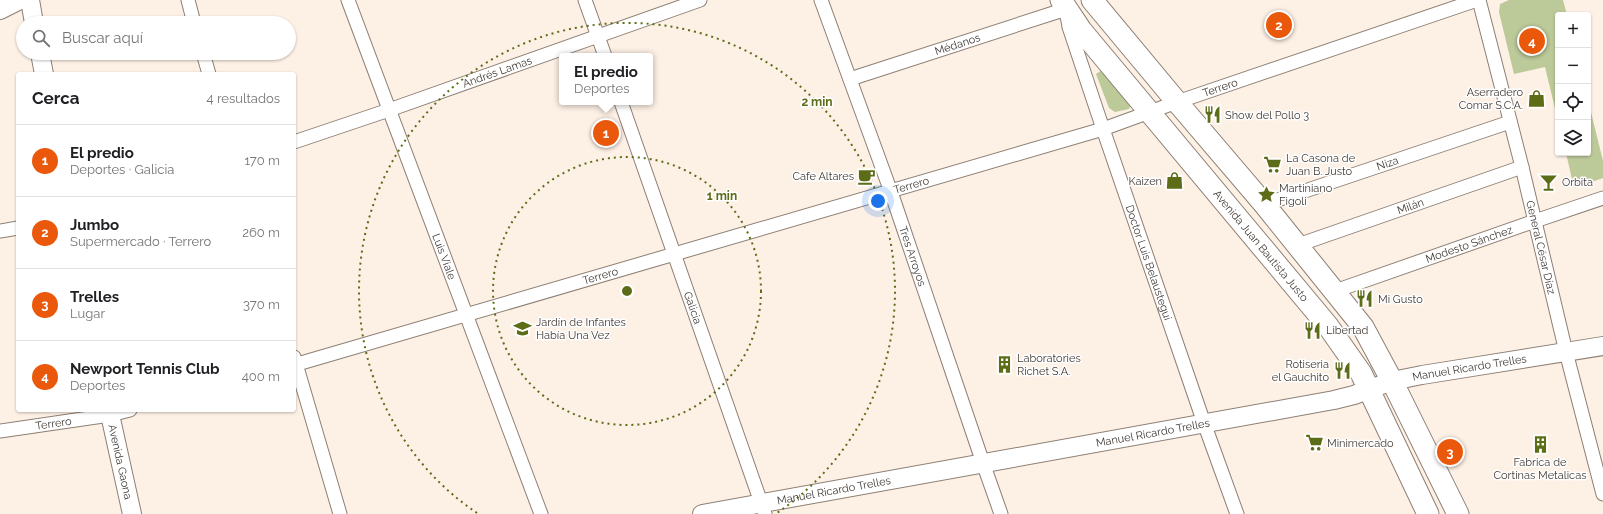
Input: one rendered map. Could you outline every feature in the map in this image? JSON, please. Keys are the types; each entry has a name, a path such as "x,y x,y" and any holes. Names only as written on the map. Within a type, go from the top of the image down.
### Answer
{"main road":[{"path":"1092,0 1298,245 1363,328 1392,381 1458,514"},
{"name":"Avenida Juan Bautista Justo","path":"1063,5 1081,30 1328,326 1361,373 1428,514"}],"street":[{"path":"0,10 20,0"},
{"path":"30,0 33,16"},
{"path":"188,0 192,16"},
{"name":"Luis Viale","path":"348,0 541,514"},
{"path":"585,0 604,53"},
{"name":"Andrés Lamas","path":"296,141 700,0"},
{"name":"Tres Arroyos","path":"821,0 891,192 982,463 1001,514"},
{"name":"Terrero","path":"296,363 466,315 1104,129 1151,113 1177,102 1478,0"},
{"name":"General César Díaz","path":"1478,0 1522,167 1566,352 1603,494"},
{"name":"Médanos","path":"850,79 1063,5"},
{"name":"Doctor Luis Belaustegui","path":"1063,5 1069,28 1204,423 1238,514"},
{"path":"41,60 44,72"},
{"path":"205,60 208,72"},
{"name":"Galicia","path":"622,105 763,509"},
{"name":"Niza","path":"1264,204 1510,122"},
{"name":"Milán","path":"1298,245 1522,167"},
{"name":"Modesto Sánchez","path":"1335,291 1603,198"},
{"path":"0,231 16,228"},
{"name":"Manuel Ricardo Trelles","path":"702,514 763,509 982,463 1334,400 1370,390 1392,381 1422,375 1603,346"},
{"path":"296,366 340,514"},
{"name":"Terrero","path":"0,432 110,413"},
{"name":"Avenida Gaona","path":"110,413 132,514"}],"green space":[{"path":"1509,0 1563,0 1566,12 1555,12 1555,109 1545,67 1514,74 1499,12 1500,4"},
{"path":"1105,68 1131,103 1129,109 1115,112 1109,108 1096,74"},
{"path":"1591,112 1603,161 1603,178 1574,188 1567,156 1591,156"}],"place":[{"name":"Jumbo","path":"1279,25"},
{"name":"Newport Tennis Club","path":"1532,41"},
{"name":"Aserradero Comar S.C.A.","path":"1536,98"},
{"name":"Show del Pollo 3","path":"1212,115"},
{"name":"El predio","path":"606,133"},
{"name":"La Casona de Juan B. Justo","path":"1273,164"},
{"name":"Cafe Altares","path":"867,176"},
{"name":"Kaizen","path":"1175,181"},
{"name":"Orbita","path":"1549,182"},
{"name":"Martiniano Figoli","path":"1266,194"},
{"name":"Mi Gusto","path":"1365,299"},
{"name":"Jardín de Infantes Había Una Vez","path":"523,328"},
{"name":"Libertad","path":"1313,330"},
{"name":"Laboratories Richet S.A.","path":"1004,364"},
{"name":"Rotiseria el Gauchito","path":"1342,370"},
{"name":"Minimercado","path":"1314,443"},
{"name":"Fabrica de Cortinas Metalicas","path":"1540,444"},
{"name":"Trelles","path":"1450,452"}]}
